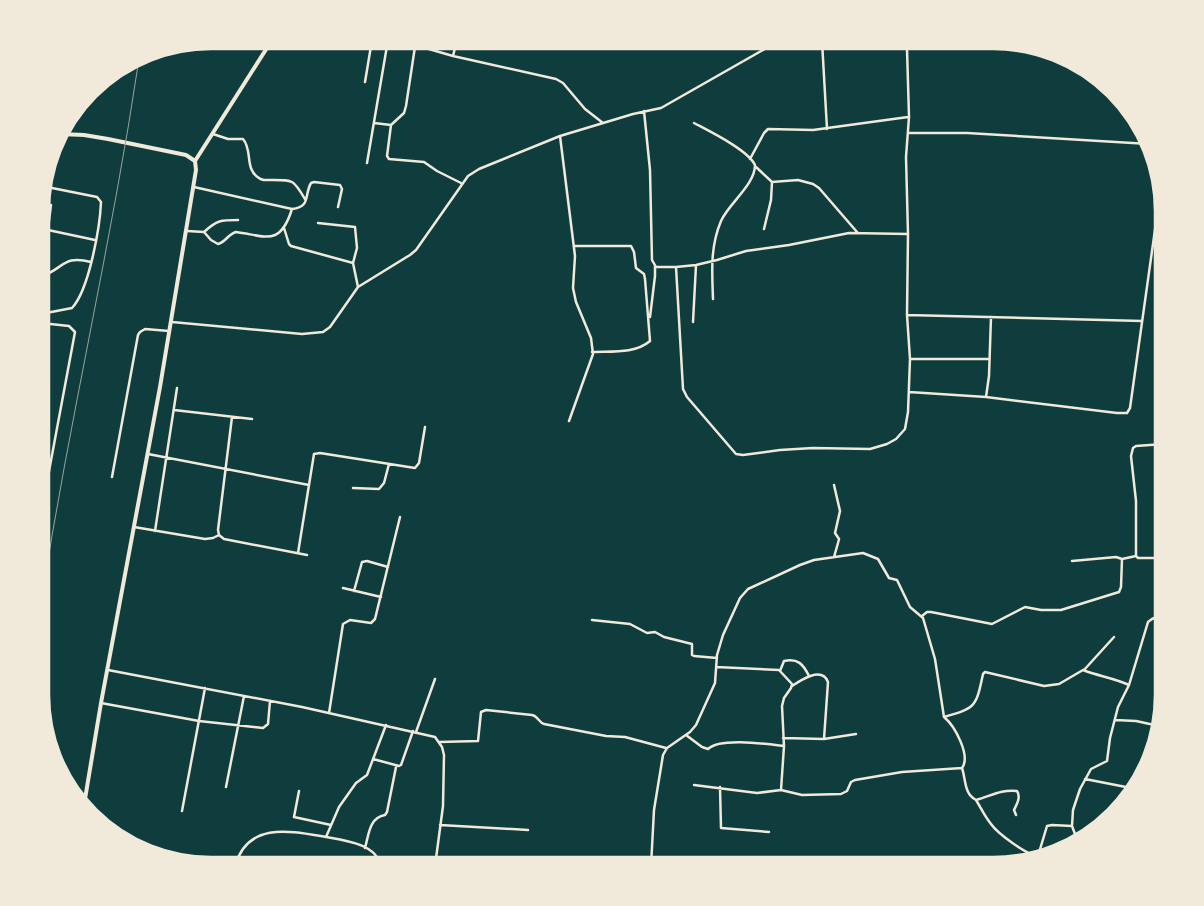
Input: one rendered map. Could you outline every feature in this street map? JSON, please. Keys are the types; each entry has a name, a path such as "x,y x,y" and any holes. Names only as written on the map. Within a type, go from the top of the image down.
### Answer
{"main road":[{"path":"194,161 266,49"},
{"path":"68,134 108,139 186,155 194,161 196,170 172,322 100,703 85,798"}],"street":[{"path":"365,82 370,49"},
{"path":"367,163 386,49"},
{"path":"414,49 404,113 391,125 388,159 424,162 437,171 462,183"},
{"path":"429,49 556,79 563,83 584,109 602,123"},
{"path":"453,56 455,49"},
{"path":"172,322 314,334 323,332 330,327 358,287 408,257 416,250 468,176 479,169 560,136 644,111 661,108 765,49"},
{"path":"824,49 828,129"},
{"path":"676,267 683,389 687,397 737,455 794,448 858,450 882,446 896,439 905,428 908,419 910,359 907,315 908,234 906,157 909,117 907,49"},
{"path":"644,111 650,170 652,260 655,266 649,323"},
{"path":"750,159 764,132 768,129 828,129 848,124 909,117"},
{"path":"374,123 391,125"},
{"path":"694,123 726,140 750,159 772,182 798,180 813,184 819,188 857,232"},
{"path":"908,133 967,133 1140,143"},
{"path":"213,134 228,139 243,139 247,144 249,165 258,178 291,181 297,185 306,200"},
{"path":"560,136 574,246 575,259 572,280 574,295 591,338 592,352 569,420"},
{"path":"713,299 712,262 714,239 721,221 730,206 753,178 755,166"},
{"path":"764,229 771,200 772,182"},
{"path":"194,187 292,209 303,206 311,183 338,185 342,189 338,207"},
{"path":"49,313 69,310 74,307 84,287 91,262 100,208 99,199 81,192 50,187"},
{"path":"49,222 51,205"},
{"path":"187,231 204,232 211,240 218,244 236,232 266,237 273,236 284,228 292,209"},
{"path":"204,232 216,221 238,220"},
{"path":"318,223 355,227 357,248 353,263 358,287"},
{"path":"284,228 289,244 292,246 353,263"},
{"path":"909,392 986,397 1127,413 1130,408 1155,229"},
{"path":"49,230 95,240"},
{"path":"655,266 676,267 696,265 752,250 788,246 834,235 857,232 908,234"},
{"path":"574,246 632,247 636,268 644,274 645,279 650,340 646,344 628,350 592,352"},
{"path":"49,272 71,260 81,259 91,262"},
{"path":"693,322 696,265"},
{"path":"907,315 1142,321"},
{"path":"986,397 991,317"},
{"path":"49,324 69,326 75,332 49,471"},
{"path":"112,477 138,335 145,329 170,332"},
{"path":"910,359 989,359"},
{"path":"155,530 177,388"},
{"path":"174,410 252,419"},
{"path":"232,417 218,530 219,535 224,539 307,555"},
{"path":"298,553 313,457 317,453 411,468 418,466 425,427"},
{"path":"1136,556 1136,501 1132,451 1134,447 1139,445 1155,444"},
{"path":"148,454 309,485"},
{"path":"353,488 379,489 384,483 389,464"},
{"path":"834,485 840,511 835,533 838,543 834,557"},
{"path":"329,713 343,624 350,620 367,623 374,622 400,517"},
{"path":"134,527 205,539 219,535"},
{"path":"651,857 654,810 662,759 667,748 686,735 696,725 714,686 717,658 723,635 740,598 748,589 805,563 863,554 878,559 889,578 896,580 912,610 922,616 934,659 944,717 959,737 966,758 966,763 962,768 902,772 855,780 841,794 802,795 781,790 737,791 720,787 694,785"},
{"path":"1072,561 1116,557 1122,559 1136,556 1138,558 1155,558"},
{"path":"922,616 927,612 931,612 992,624 1025,607 1052,610 1067,609 1119,592 1121,587 1122,559"},
{"path":"354,591 362,562 367,561 388,567"},
{"path":"343,588 381,597"},
{"path":"1075,835 1072,826 1073,810 1080,789 1093,767 1107,761 1110,738 1118,707 1129,685 1148,622 1155,618"},
{"path":"592,620 630,624 646,633 655,632 664,637 692,644 692,655 694,656 717,658"},
{"path":"944,717 972,706 977,698 985,672 1044,686 1058,684 1084,670 1114,636"},
{"path":"780,671 784,661 796,660 802,664 808,676"},
{"path":"716,667 780,671 792,686"},
{"path":"107,670 329,713 435,737 444,755 444,791 436,857"},
{"path":"1084,670 1091,674 1112,677 1129,685"},
{"path":"781,790 784,746 783,702 792,686 808,676 824,676 828,680 824,739"},
{"path":"373,759 396,767 401,765 434,679"},
{"path":"182,811 205,688"},
{"path":"226,787 244,696"},
{"path":"100,703 198,720 265,727 268,724 270,701"},
{"path":"439,742 478,741 481,712 483,710 494,710 532,715 536,716 544,724 606,736 624,737 667,748"},
{"path":"1115,720 1136,721 1152,725"},
{"path":"326,837 337,811 354,786 367,775 386,725"},
{"path":"783,738 824,739 856,734"},
{"path":"686,735 702,747 708,748 711,745 740,742 784,746"},
{"path":"365,848 374,819 385,815 396,767"},
{"path":"962,768 966,789 972,798 976,800 995,829 1029,853"},
{"path":"1085,779 1126,787"},
{"path":"720,787 721,828 769,832"},
{"path":"299,790 294,816 331,825"},
{"path":"976,800 998,791 1016,791 1018,795 1018,804 1014,809 1016,815"},
{"path":"440,825 528,830"},
{"path":"1040,850 1048,825 1072,826"},
{"path":"238,857 241,849 247,843 278,830 353,842 365,848 376,857"}],"railway":[{"path":"49,554 116,195 138,66"}]}
